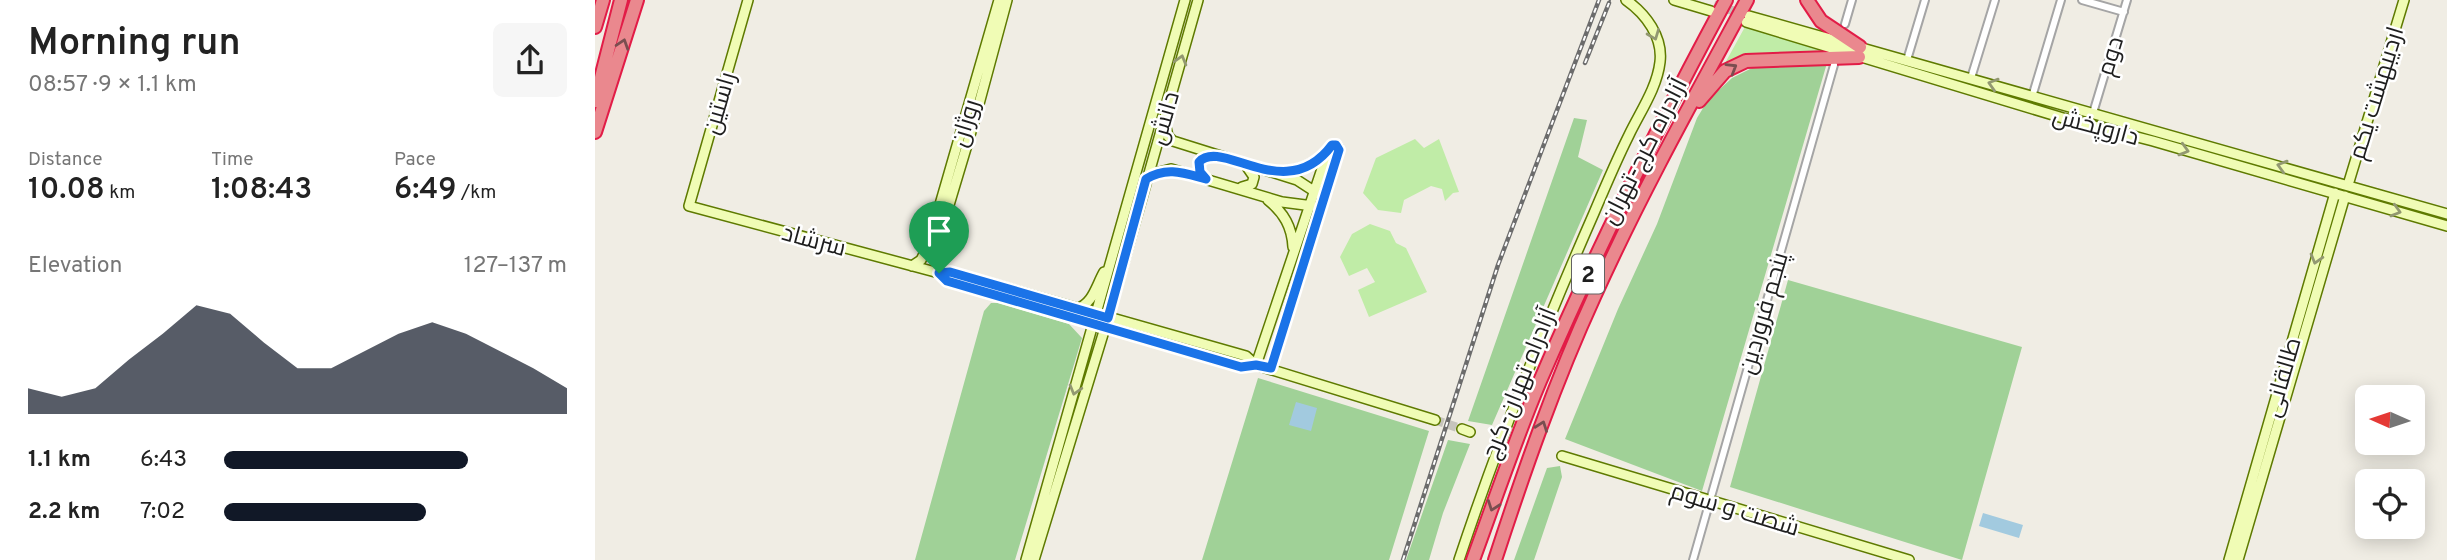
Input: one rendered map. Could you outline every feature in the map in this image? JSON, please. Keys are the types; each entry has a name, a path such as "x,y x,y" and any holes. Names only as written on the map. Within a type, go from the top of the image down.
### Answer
{"highway":[{"path":"596,22 602,0"},
{"path":"595,101 621,0"},
{"path":"595,132 637,0"},
{"name":"آزادراه تهران-کرج","path":"1473,560 1539,384 1582,285 1663,118 1726,0"},
{"name":"آزادراه کرج-تهران","path":"1495,560 1550,406 1594,298 1672,138 1747,0"},
{"path":"1807,0 1821,21 1859,52"},
{"path":"1672,138 1717,79 1736,64 1759,59 1859,52"}],"street":[{"name":"راستین","path":"689,206 748,0"},
{"name":"روژان","path":"991,47 999,0"},
{"name":"روژان","path":"932,246 1007,0"},
{"name":"دانش","path":"1026,560 1185,0"},
{"name":"دانش","path":"1105,328 1198,0"},
{"path":"1459,560 1514,407 1567,274 1656,80 1661,60 1658,39 1649,22 1626,0"},
{"path":"1674,0 1712,8 1696,0"},
{"path":"1845,23 1853,0"},
{"path":"1907,60 1925,0"},
{"path":"1971,78 1995,0"},
{"path":"2032,97 2061,0"},
{"path":"2082,0 2123,12"},
{"name":"دوم","path":"2093,113 2127,0"},
{"name":"اردیبهشت یکم","path":"2348,185 2404,0"},
{"name":"داروپخش","path":"1747,19 2063,118 2153,141 2447,226"},
{"name":"داروپخش","path":"1859,52 1907,60 2447,214"},
{"name":"پنجم فروردین","path":"1693,560 1834,65"},
{"path":"2063,118 2071,114 2070,107"},
{"path":"1164,120 1168,136 1173,141 1297,180 1323,202"},
{"path":"2153,141 2156,130"},
{"path":"1256,365 1332,145 1338,147 1323,202 1271,368"},
{"path":"1268,171 1285,173 1312,165 1328,152"},
{"path":"1206,179 1200,172 1199,162 1203,157 1213,155"},
{"path":"1236,188 1249,186 1254,181 1252,172 1245,164"},
{"path":"1146,179 1156,173 1171,170 1290,204 1310,206 1323,202"},
{"path":"1262,195 1277,207 1290,227 1294,255"},
{"name":"طالقانی","path":"2229,560 2340,195"},
{"name":"طالقانی","path":"2238,560 2340,195"},
{"name":"سرشاد","path":"689,206 939,273 950,272 1076,309 1095,320"},
{"path":"912,266 921,260 932,246"},
{"path":"932,246 939,273"},
{"path":"1076,309 1091,299 1111,258"},
{"name":"سرشاد","path":"939,273 947,281 1095,320"},
{"path":"1095,320 1108,318 1246,356 1256,365"},
{"path":"1095,320 1105,328 1241,367 1256,365 1271,368 1435,420"},
{"path":"1034,560 1105,328"},
{"name":"شصت و سوم","path":"1562,456 1909,560"}],"green space":[{"path":"1746,25 1822,51 1724,65"},
{"path":"1827,63 1702,491 1565,439 1618,309 1657,224 1697,118 1708,100 1732,78 1752,68"},
{"path":"1574,118 1587,120 1578,157 1603,170 1492,425 1468,421"},
{"path":"1415,139 1424,148 1439,139 1459,192 1453,193 1445,201 1442,189 1431,186 1404,200 1401,213 1378,210 1363,193 1376,158"},
{"path":"1370,224 1390,231 1396,243 1406,248 1427,292 1369,317 1358,290 1375,282 1367,268 1349,276 1340,257 1352,234"},
{"path":"1788,280 2022,347 1962,560 1730,487"},
{"path":"991,303 1069,324 1082,338 1015,560 915,560 984,311"},
{"path":"1258,378 1429,431 1389,560 1202,560"},
{"path":"1448,440 1470,444 1443,513 1429,560 1406,560"},
{"path":"1560,466 1562,477 1534,560 1514,560 1547,468"}],"water":[{"path":"1296,402 1317,408 1311,431 1289,425"},
{"path":"1983,513 2023,525 2019,538 1979,526"}],"tunnel":[{"path":"1714,5 1744,14"},
{"path":"1435,420 1462,429"}],"railway":[{"path":"1403,560 1498,265 1599,0"},
{"path":"1585,63 1609,3"}],"route":[{"path":"1332,145 1336,145 1339,150 1271,368 1256,365 1241,367 947,281 939,273 950,272 1108,318 1146,179 1156,173 1171,170 1206,179 1200,172 1199,162 1203,157 1213,155 1268,171 1285,173 1312,165 1328,152 1332,145"}]}
